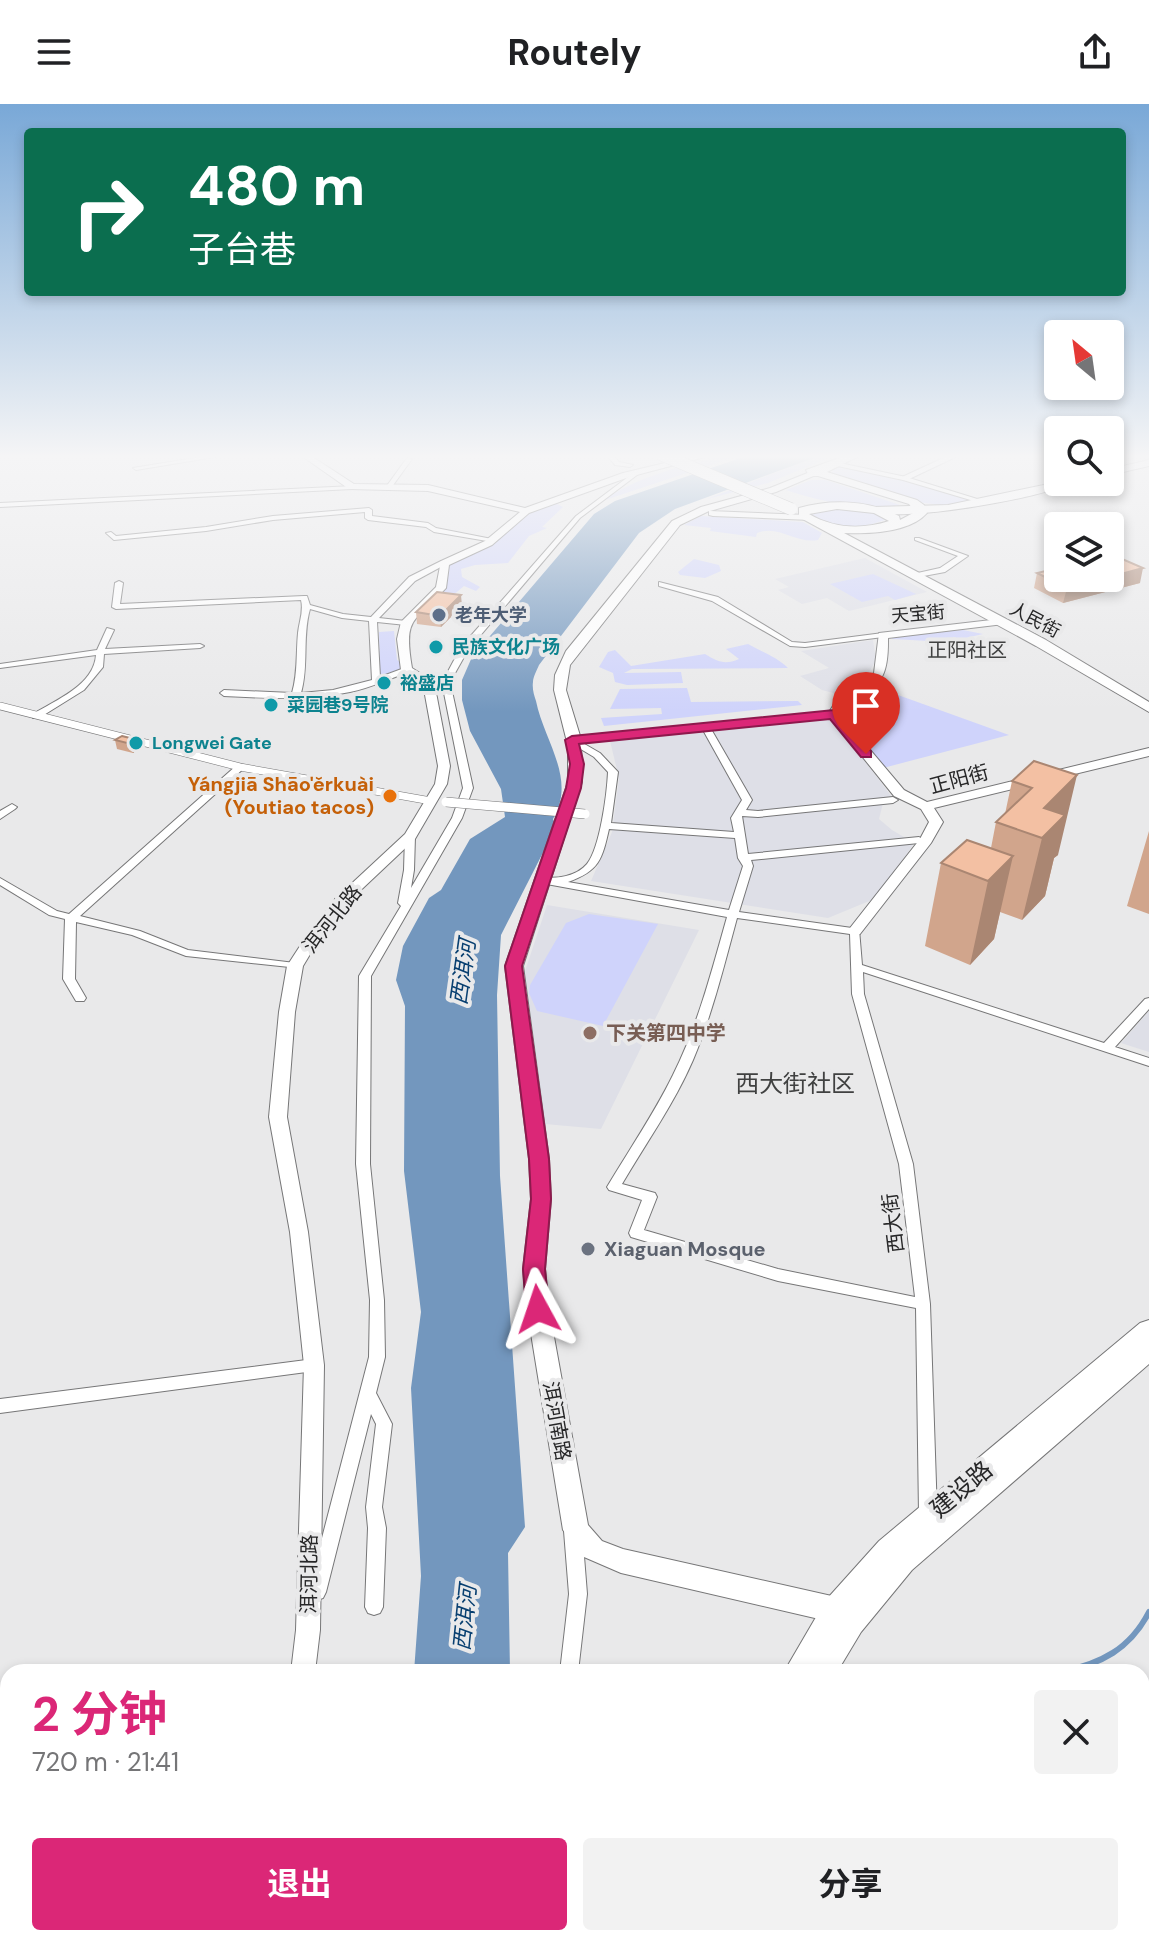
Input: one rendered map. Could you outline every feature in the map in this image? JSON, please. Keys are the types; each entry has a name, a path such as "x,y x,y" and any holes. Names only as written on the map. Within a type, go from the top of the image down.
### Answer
{"main road":[{"name":"洱河南路","path":"572,1520 536,1297 535,1248 541,1199 539,1159 514,966 550,881 575,782 576,759 572,740 562,729 550,698 548,685 554,665 651,540"},
{"name":"人民街","path":"847,540 1077,663 1149,708"},
{"path":"856,540 858,546"},
{"name":"建设路","path":"823,1664 869,1570 1149,1330"},
{"name":"建设路","path":"806,1664 846,1612 1149,1349"},
{"path":"572,1520 585,1543 608,1557 846,1612"}],"street":[{"path":"376,680 373,620 412,579 474,553 493,540"},
{"path":"308,1630 377,1357 377,1300 363,1164 365,976 457,818 468,788 446,682 464,649 558,540"},
{"path":"916,576 942,570 964,556 920,540"},
{"path":"407,670 401,638 403,623 441,588 444,563"},
{"path":"119,583 116,607 304,598 307,606 301,622 302,679 295,697"},
{"path":"662,584 715,599 790,644 805,645 883,635"},
{"path":"307,606 342,616 403,623"},
{"name":"天宝街","path":"834,714 837,706 876,681 883,665 883,635 1000,622"},
{"path":"36,716 81,688 99,667 100,652 110,630"},
{"path":"0,666 100,652 200,646"},
{"path":"224,693 295,697 340,692 407,670 428,682 439,677 446,682"},
{"name":"洱河北路","path":"304,1664 308,1630 314,1365 299,1232 278,1117 287,1012 295,966 318,929 340,902 410,836 438,802 444,766 428,682"},
{"path":"0,706 240,767 438,802 585,814 606,821 740,835"},
{"path":"572,740 834,714 899,793 926,806"},
{"path":"706,728 747,800 736,818 740,835 738,848 748,866 731,914 720,970 686,1061 614,1187 650,1197 636,1233 778,1275 923,1304"},
{"path":"550,881 575,876 593,864 613,793 613,772 597,755 572,740"},
{"name":"正阳街","path":"855,931 926,840 936,822 926,806 1149,752"},
{"path":"80,998 69,979 71,918 240,767"},
{"path":"739,813 758,814 893,800"},
{"path":"0,816 12,807"},
{"path":"403,906 410,836"},
{"path":"743,858 919,840"},
{"path":"0,881 53,913 136,933 186,953 295,966"},
{"path":"550,881 731,914 855,931"},
{"name":"西大街","path":"855,931 858,994 906,1164 923,1304 928,1517"},
{"path":"858,967 1149,1062"},
{"path":"1107,1048 1149,1002"},
{"path":"0,1406 314,1365"},
{"path":"368,1393 384,1424 374,1507 377,1528 374,1607"},
{"path":"570,1664 578,1594 572,1520"}],"shaded area":[{"path":"494,540 526,540 508,563 461,569 462,577 480,587 476,591 464,586 445,602 430,601 446,564 484,548"},
{"path":"865,558 927,592 849,611 827,598 802,604 778,590 789,587 775,579"},
{"path":"694,559 719,565 721,571 705,578 680,575 678,572"},
{"path":"873,574 916,594 895,600 888,596 862,602 830,584"},
{"path":"963,630 983,634 948,642 892,639 893,636"},
{"path":"394,631 397,660 401,662 402,669 380,676 379,632"},
{"path":"873,640 876,660 865,679 845,696 822,690 800,676 829,668 801,651"},
{"path":"748,644 788,668 632,669 624,673 681,672 683,683 627,685 615,682 613,673 599,667 608,652 615,650 631,666 705,654 718,661 730,662 739,659 726,649"},
{"path":"873,686 1009,735 883,768 838,715 840,707"},
{"path":"687,688 691,702 798,701 802,705 604,726 601,718 662,714 661,708 610,709 620,689"},
{"path":"832,718 892,797 883,803 879,819 914,843 879,897 828,918 591,881 612,832 619,778 610,741"},
{"name":"下关第四中学","path":"547,905 699,930 601,1129 545,1124 525,971"},
{"path":"589,914 658,924 603,1026 537,1011 529,993 530,985 566,923"},
{"path":"1149,1011 1149,1052 1121,1043"}],"water":[{"name":"西洱河","path":"572,540 634,540 539,665 534,678 534,694 556,760 562,789 553,819 553,833 501,935 497,995 500,1176 525,1527 508,1553 510,1664 415,1664 421,1576 411,1388 421,1312 404,1171 405,1006 396,980 403,946 429,898 441,890 470,839 505,817 501,789 470,731 462,700 462,680 472,657"}],"building":[{"path":"1124,560 1143,568 1124,573"},
{"path":"437,592 461,595 440,616 416,612"},
{"path":"122,736 138,740 131,744 115,740"},
{"path":"1034,761 1077,775 1044,808 1065,815 1042,838 996,822 1032,788 1012,781"},
{"path":"967,840 1013,856 988,881 941,863"}],"waterway":[{"path":"1089,1664 1123,1645 1149,1612"}],"place":[{"name":"老年大学","path":"439,615"},
{"name":"民族文化广场","path":"436,647"},
{"name":"裕盛店","path":"384,683"},
{"name":"菜园巷9号院","path":"271,705"},
{"name":"Longwei Gate","path":"136,743"},
{"name":"Yángjiā Shāo'ěrkuài (Youtiao tacos)","path":"390,796"},
{"name":"下关第四中学","path":"590,1033"},
{"name":"Xiaguan Mosque","path":"588,1249"}],"district":[{"name":"正阳社区","path":"967,650"},
{"name":"西大街社区","path":"795,1083"}],"route":[{"path":"538,1309 534,1269 541,1199 539,1159 514,966 517,949 574,788 577,764 572,740 834,714 866,754"}]}
